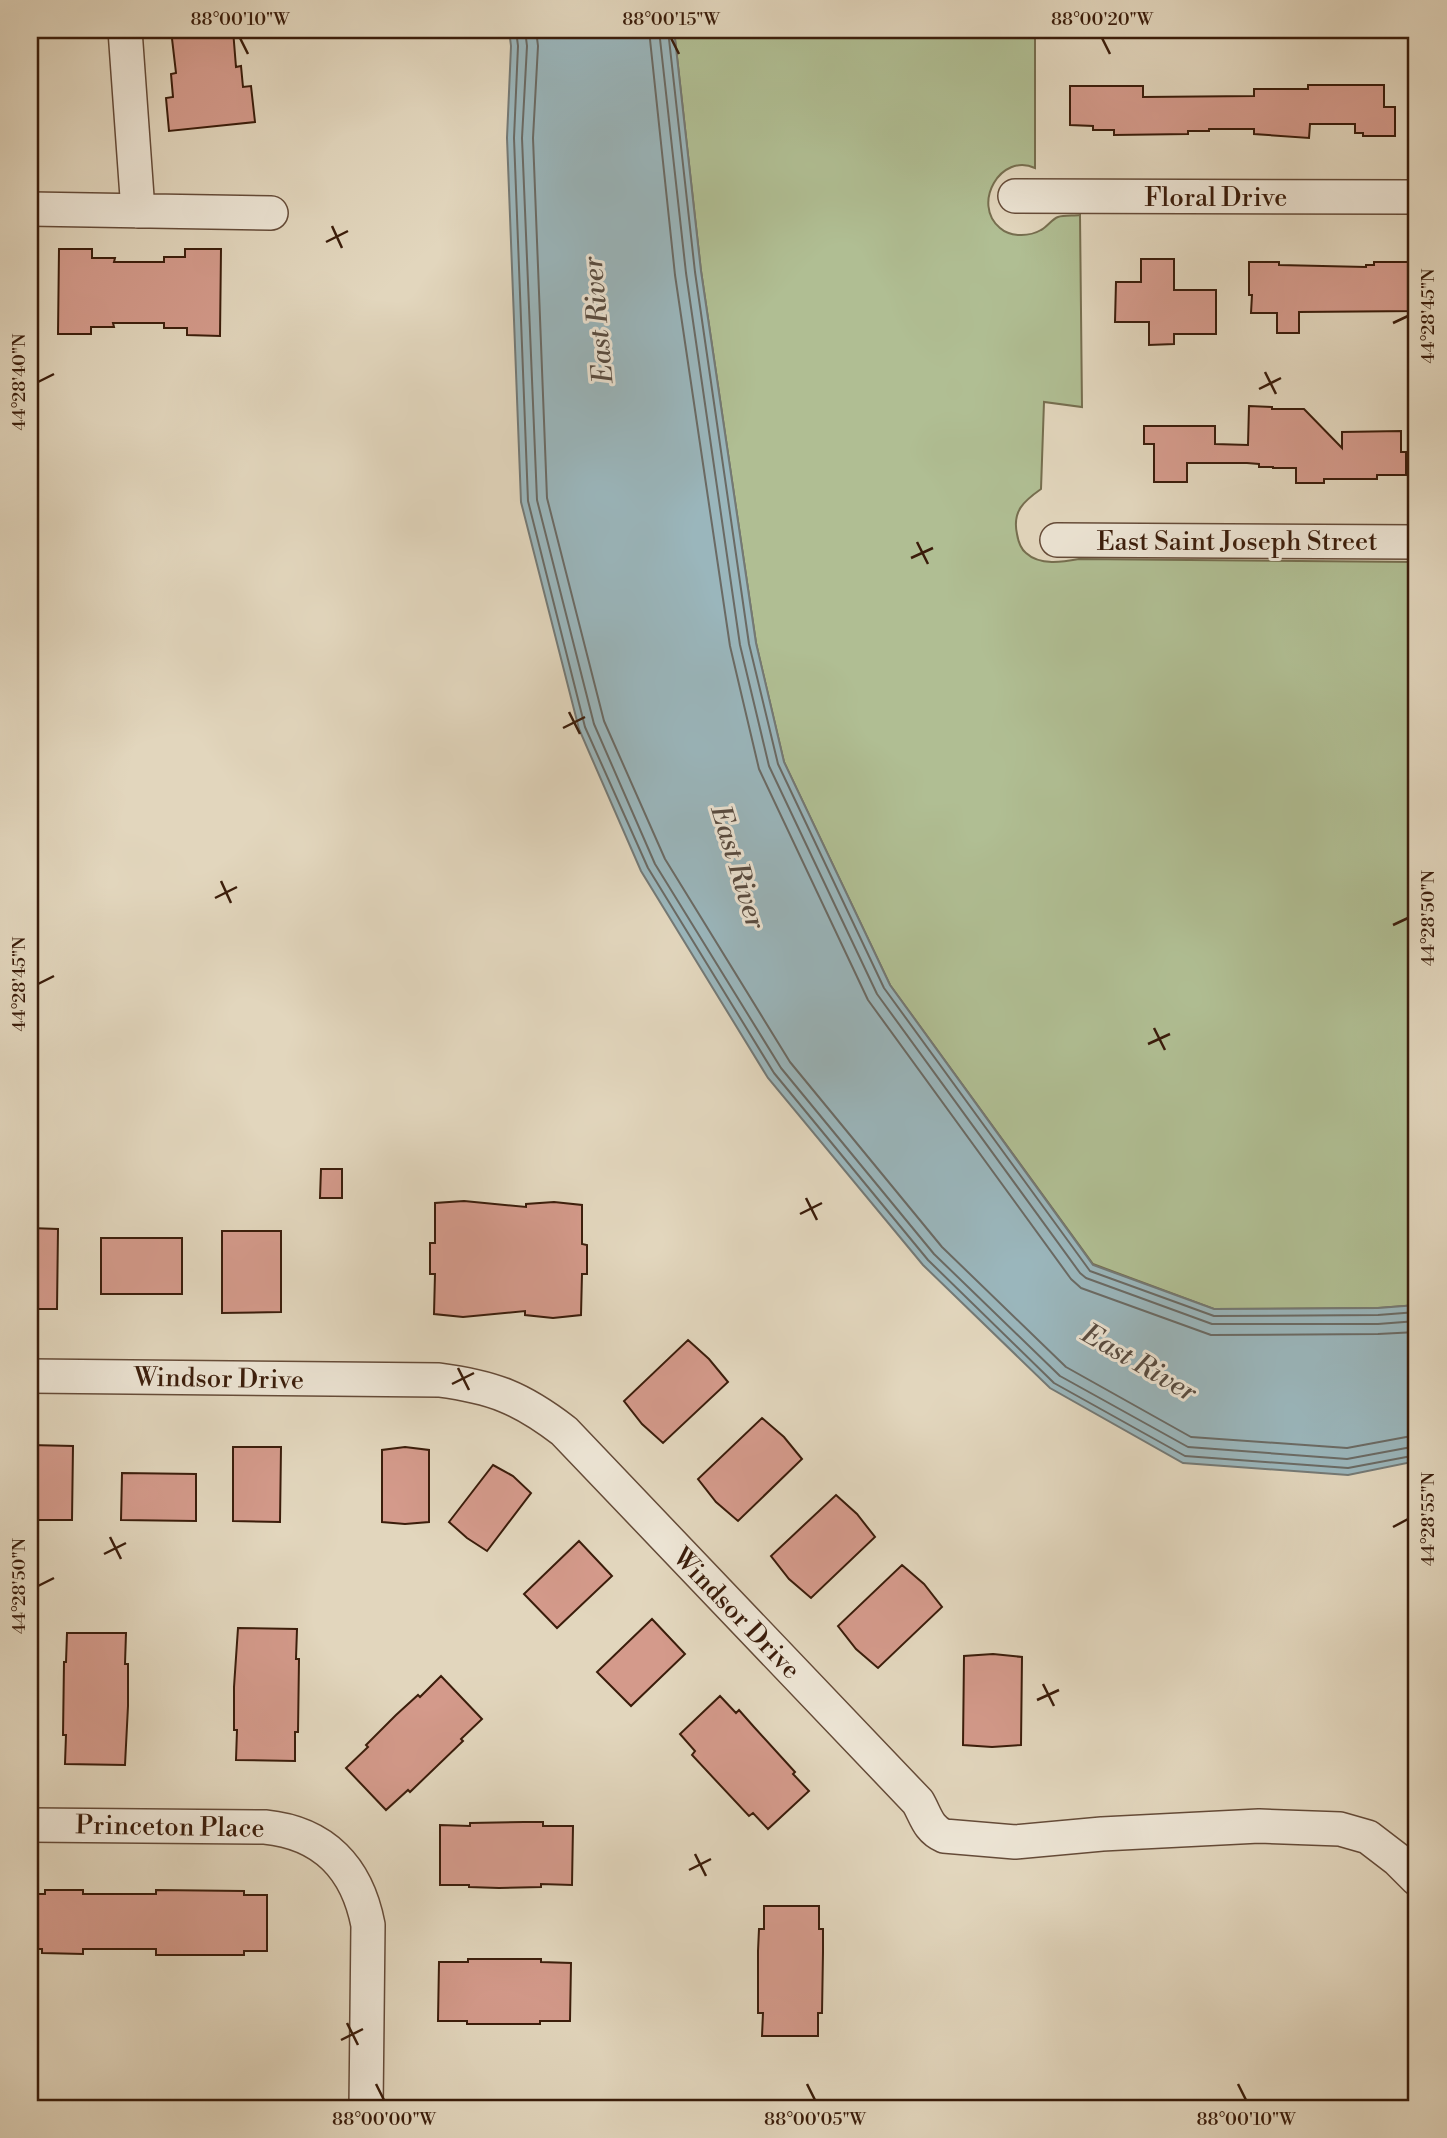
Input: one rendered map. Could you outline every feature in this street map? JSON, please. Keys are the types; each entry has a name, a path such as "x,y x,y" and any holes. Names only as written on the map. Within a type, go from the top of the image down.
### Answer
{"street":[{"path":"125,30 138,211"},
{"name":"Floral Drive","path":"1015,196 1417,197"},
{"path":"30,209 271,213"},
{"name":"East Saint Joseph Street","path":"1057,540 1417,542"},
{"name":"Windsor Drive","path":"30,1376 439,1380 473,1384 506,1394 536,1410 564,1431 918,1801 927,1824 935,1832 944,1836 1015,1842 1102,1834 1259,1826 1340,1829 1368,1837 1417,1879"},
{"name":"Princeton Place","path":"30,1825 265,1827 283,1829 310,1838 323,1847 342,1864 355,1882 368,1925 366,2108"}],"green space":[{"path":"674,30 1035,30 1035,168 1023,165 1011,167 1001,174 989,194 988,206 992,218 1000,228 1020,235 1043,229 1058,217 1080,215 1082,407 1044,402 1041,489 1025,502 1016,519 1020,544 1032,557 1052,562 1079,559 1417,562 1417,1305 1378,1308 1214,1309 1093,1264 890,985 784,762 756,643 701,271"}],"water":[{"name":"East River","path":"509,30 674,30 701,271 756,643 784,762 890,985 1093,1265 1214,1309 1378,1308 1417,1305 1417,1461 1348,1475 1183,1463 1050,1388 923,1265 768,1078 641,871 579,729 521,502 507,138 511,46"}],"building":[{"path":"171,30 233,30 236,67 241,66 243,87 251,86 255,122 169,131 166,98 173,97 171,74 176,73"},
{"path":"1308,85 1384,85 1384,107 1395,107 1395,136 1363,136 1363,133 1355,133 1355,124 1310,124 1309,138 1254,134 1254,129 1209,129 1188,131 1188,134 1114,135 1114,130 1093,130 1093,126 1070,125 1070,86 1143,86 1143,97 1254,96 1254,89 1308,89"},
{"path":"59,249 92,249 92,258 115,258 114,262 164,262 164,257 185,257 185,249 221,249 220,336 187,335 187,328 164,328 164,323 113,323 114,327 91,327 91,334 58,334"},
{"path":"1141,259 1174,259 1174,290 1216,290 1216,334 1174,334 1174,344 1149,345 1149,322 1115,322 1116,282 1141,282"},
{"path":"1249,262 1366,267 1374,265 1374,262 1417,262 1417,311 1299,312 1299,333 1277,333 1277,313 1251,313"},
{"path":"1249,406 1304,409 1342,448 1342,432 1401,431 1401,452 1406,452 1406,475 1377,475 1377,479 1324,479 1324,483 1296,483 1296,468 1259,467 1259,464 1247,463 1187,463 1187,482 1154,482 1154,444 1144,444 1144,426 1215,426 1215,444 1248,445"},
{"path":"321,1169 342,1169 342,1198 320,1198"},
{"path":"464,1201 526,1207 526,1204 554,1202 582,1205 582,1244 587,1245 587,1274 582,1274 581,1315 553,1318 525,1315 525,1311 463,1317 434,1314 435,1274 430,1274 430,1243 435,1243 435,1203"},
{"path":"30,1228 58,1229 57,1309 30,1309"},
{"path":"222,1231 281,1231 281,1312 222,1313"},
{"path":"101,1238 182,1238 182,1294 101,1294"},
{"path":"688,1340 709,1359 728,1382 663,1443 642,1424 624,1401"},
{"path":"762,1418 784,1437 802,1459 738,1521 716,1502 698,1479"},
{"path":"30,1445 73,1446 72,1520 30,1520"},
{"path":"233,1447 281,1447 280,1522 233,1521"},
{"path":"405,1447 429,1450 429,1522 382,1522 382,1450"},
{"path":"493,1465 513,1476 531,1493 487,1551 449,1522"},
{"path":"122,1473 196,1474 196,1521 121,1520"},
{"path":"836,1495 857,1514 875,1537 811,1598 789,1579 771,1556"},
{"path":"579,1541 612,1576 557,1628 524,1594"},
{"path":"902,1565 924,1584 942,1607 878,1668 856,1649 838,1626"},
{"path":"652,1619 685,1654 631,1706 597,1672"},
{"path":"238,1628 297,1629 298,1732 295,1732 295,1761 236,1760 234,1687"},
{"path":"67,1633 126,1633 128,1706 125,1765 65,1764 64,1662"},
{"path":"993,1654 1022,1657 1021,1745 963,1745 964,1656"},
{"path":"441,1676 482,1719 410,1792 408,1790 386,1810 346,1768 396,1715 418,1695 420,1697"},
{"path":"720,1696 736,1713 739,1710 809,1791 768,1829 753,1813 749,1816 692,1755 695,1751 680,1734"},
{"path":"543,1822 543,1826 573,1826 572,1885 541,1884 541,1887 499,1888 440,1885 440,1825"},
{"path":"45,1890 83,1890 83,1894 156,1894 156,1890 244,1891 244,1895 267,1895 267,1951 244,1951 244,1955 156,1955 156,1949 83,1949 83,1954 42,1953 42,1949 30,1949 30,1894 45,1894"},
{"path":"764,1906 819,1906 823,1952 822,2013 818,2013 818,2036 762,2036 763,2013 758,2013 758,1951 759,1929 764,1929"},
{"path":"468,1959 541,1959 541,1962 571,1963 570,2021 540,2021 540,2024 467,2024 467,2021 438,2021 439,1962 468,1962"}]}
